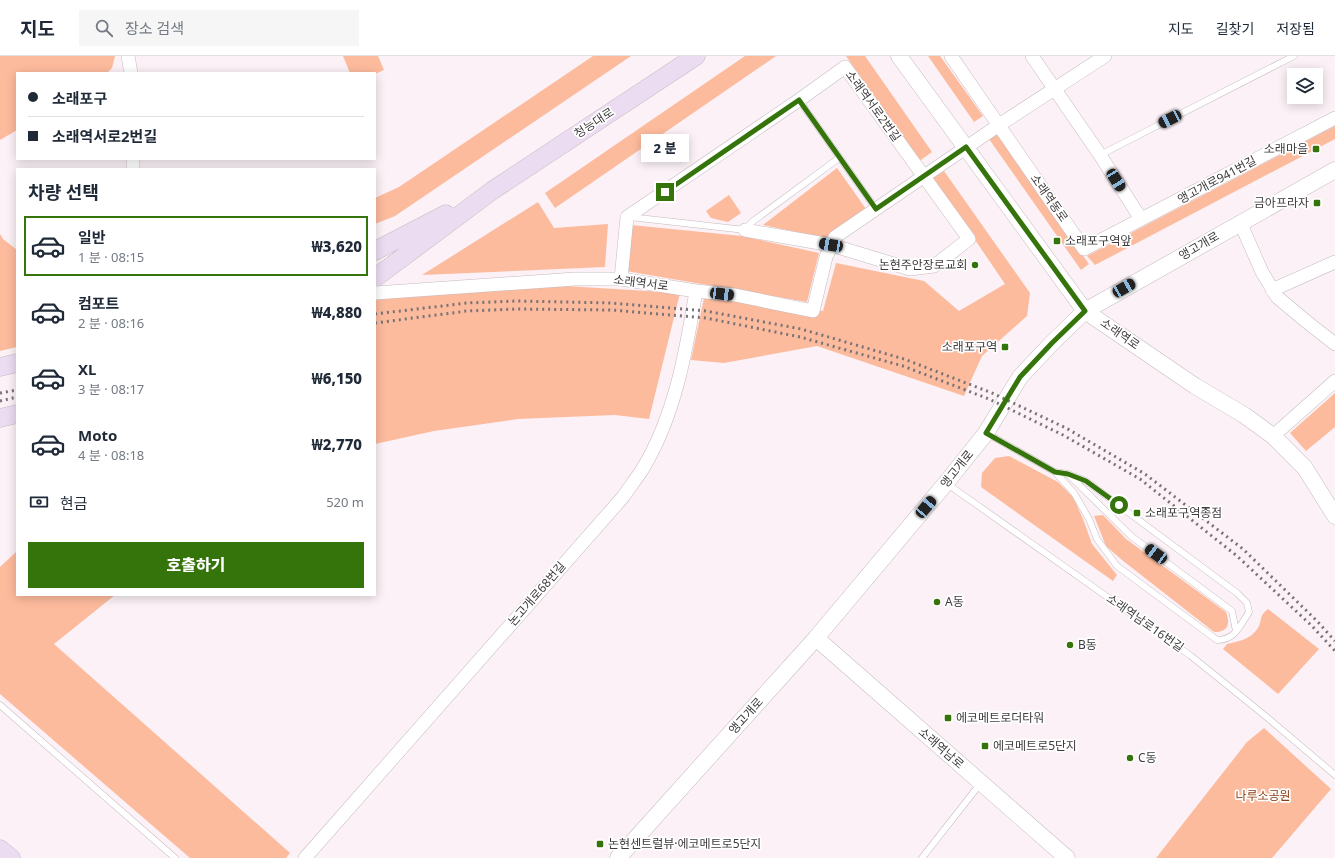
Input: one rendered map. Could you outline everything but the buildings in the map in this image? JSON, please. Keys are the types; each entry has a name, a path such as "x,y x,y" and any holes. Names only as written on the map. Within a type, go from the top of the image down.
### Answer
{"main road":[{"name":"청능대로","path":"376,277 493,190 696,56"},
{"name":"청능대로","path":"376,250 493,190"},
{"path":"0,367 16,363"},
{"path":"0,418 16,414"},
{"path":"0,849 11,858"}],"street":[{"path":"128,56 131,72"},
{"name":"소래역로","path":"899,56 1085,311 1195,386 1244,415 1273,436 1305,468 1335,516"},
{"name":"소래역동로","path":"951,56 1084,249 1141,219"},
{"path":"1032,56 1100,155 1141,219"},
{"path":"966,147 1105,56"},
{"name":"소래역서로2번길","path":"627,217 845,67 923,176"},
{"name":"앵고개로941번길","path":"1141,219 1335,118"},
{"name":"소래역서로","path":"376,293 575,279 621,278 696,291 735,295 813,311 826,257 835,237 966,147"},
{"name":"앵고개로","path":"618,858 816,638 986,433 1020,377 1085,311 1240,222 1335,170"},
{"path":"745,230 831,245 910,269 934,266 969,239 923,176"},
{"path":"621,278 627,217"},
{"path":"1240,222 1272,290 1306,322 1335,344"},
{"path":"1272,290 1335,262"},
{"name":"논고개로68번길","path":"305,858 617,503 642,469 660,436 674,396 686,351 696,291"},
{"path":"1273,436 1335,381"},
{"name":"소래역남로","path":"816,638 1067,858"}],"lane":[{"path":"1100,155 1294,56"},
{"path":"799,100 876,209"},
{"path":"627,217 745,230 752,222 839,158"},
{"path":"986,433 1055,472 1074,493 1089,519 1097,539 1117,566 1217,640 1230,638 1249,612 1247,603 1230,588 1086,481 1068,474 1055,472"},
{"path":"1068,474 1131,536 1232,610 1236,631"},
{"name":"소래역남로16번길","path":"946,483 1191,656 1335,775"},
{"path":"0,705 175,858"},
{"path":"922,858 981,783"}],"green space":[{"path":"0,56 115,56 112,68 108,72 16,72 16,131 0,140"},
{"path":"343,56 378,56 384,70 376,74 376,72 350,72"},
{"path":"593,56 631,56 395,216 376,224 376,198 399,187"},
{"path":"745,56 776,56 555,208 545,193"},
{"path":"846,56 865,56 932,152 918,162"},
{"path":"928,56 940,56 983,116 974,122"},
{"path":"1335,126 1335,139 1095,265 1087,256"},
{"path":"997,134 1089,264 1081,270 989,139"},
{"path":"837,168 866,209 825,238 763,225"},
{"path":"944,171 1030,293 1027,316 982,356 964,396 817,346 724,363 691,360 704,298 823,311 836,263 924,281 959,311 1005,284 933,178"},
{"path":"729,195 741,213 728,222 711,218 706,211"},
{"path":"538,202 554,228 608,224 605,267 422,275"},
{"path":"631,225 742,236 819,253 807,302 626,271"},
{"path":"0,234 3,239 16,249 16,347 0,351"},
{"path":"566,286 680,293 649,419 615,415 518,419 434,431 376,444 376,300 435,294"},
{"path":"1335,393 1335,427 1306,451 1290,433"},
{"path":"1009,456 1058,482 1073,497 1092,544 1117,575 1113,581 981,487 982,473 995,458"},
{"path":"1103,515 1126,539 1226,612 1228,621 1227,627 1222,631 1214,632 1106,546 1094,516"},
{"path":"16,552 16,596 114,596 54,644 290,853 286,858 190,858 0,694 0,567"},
{"path":"1268,609 1319,649 1278,694 1223,649 1227,644 1248,638 1255,632 1262,616"},
{"name":"나루소공원","path":"1264,728 1331,789 1272,858 1156,858 1247,742"}],"railway":[{"path":"376,314 467,303 517,301 611,303 706,311 801,329 904,359 992,393 1066,428 1145,474 1243,549 1317,621 1335,641"},
{"path":"376,323 467,311 517,309 612,310 706,318 800,337 903,366 989,399 1063,435 1140,479 1237,556 1312,626 1335,651"},
{"path":"0,393 16,390"},
{"path":"0,401 16,397"}],"place":[{"name":"소래마을","path":"1316,149"},
{"name":"금아프라자","path":"1317,203"},
{"name":"소래포구역앞","path":"1057,241"},
{"name":"논현주안장로교회","path":"975,265"},
{"name":"소래포구역","path":"1005,347"},
{"name":"소래포구역종점","path":"1137,513"},
{"name":"A동","path":"937,602"},
{"name":"B동","path":"1070,645"},
{"name":"에코메트로더타워","path":"948,718"},
{"name":"에코메트로5단지","path":"985,746"},
{"name":"C동","path":"1130,758"},
{"name":"논현센트럴뷰·에코메트로5단지","path":"600,844"}],"route":[{"path":"665,192 799,100 876,209 966,147 1085,311 1020,377 986,433 1055,472 1068,474 1086,481 1119,505"}]}
